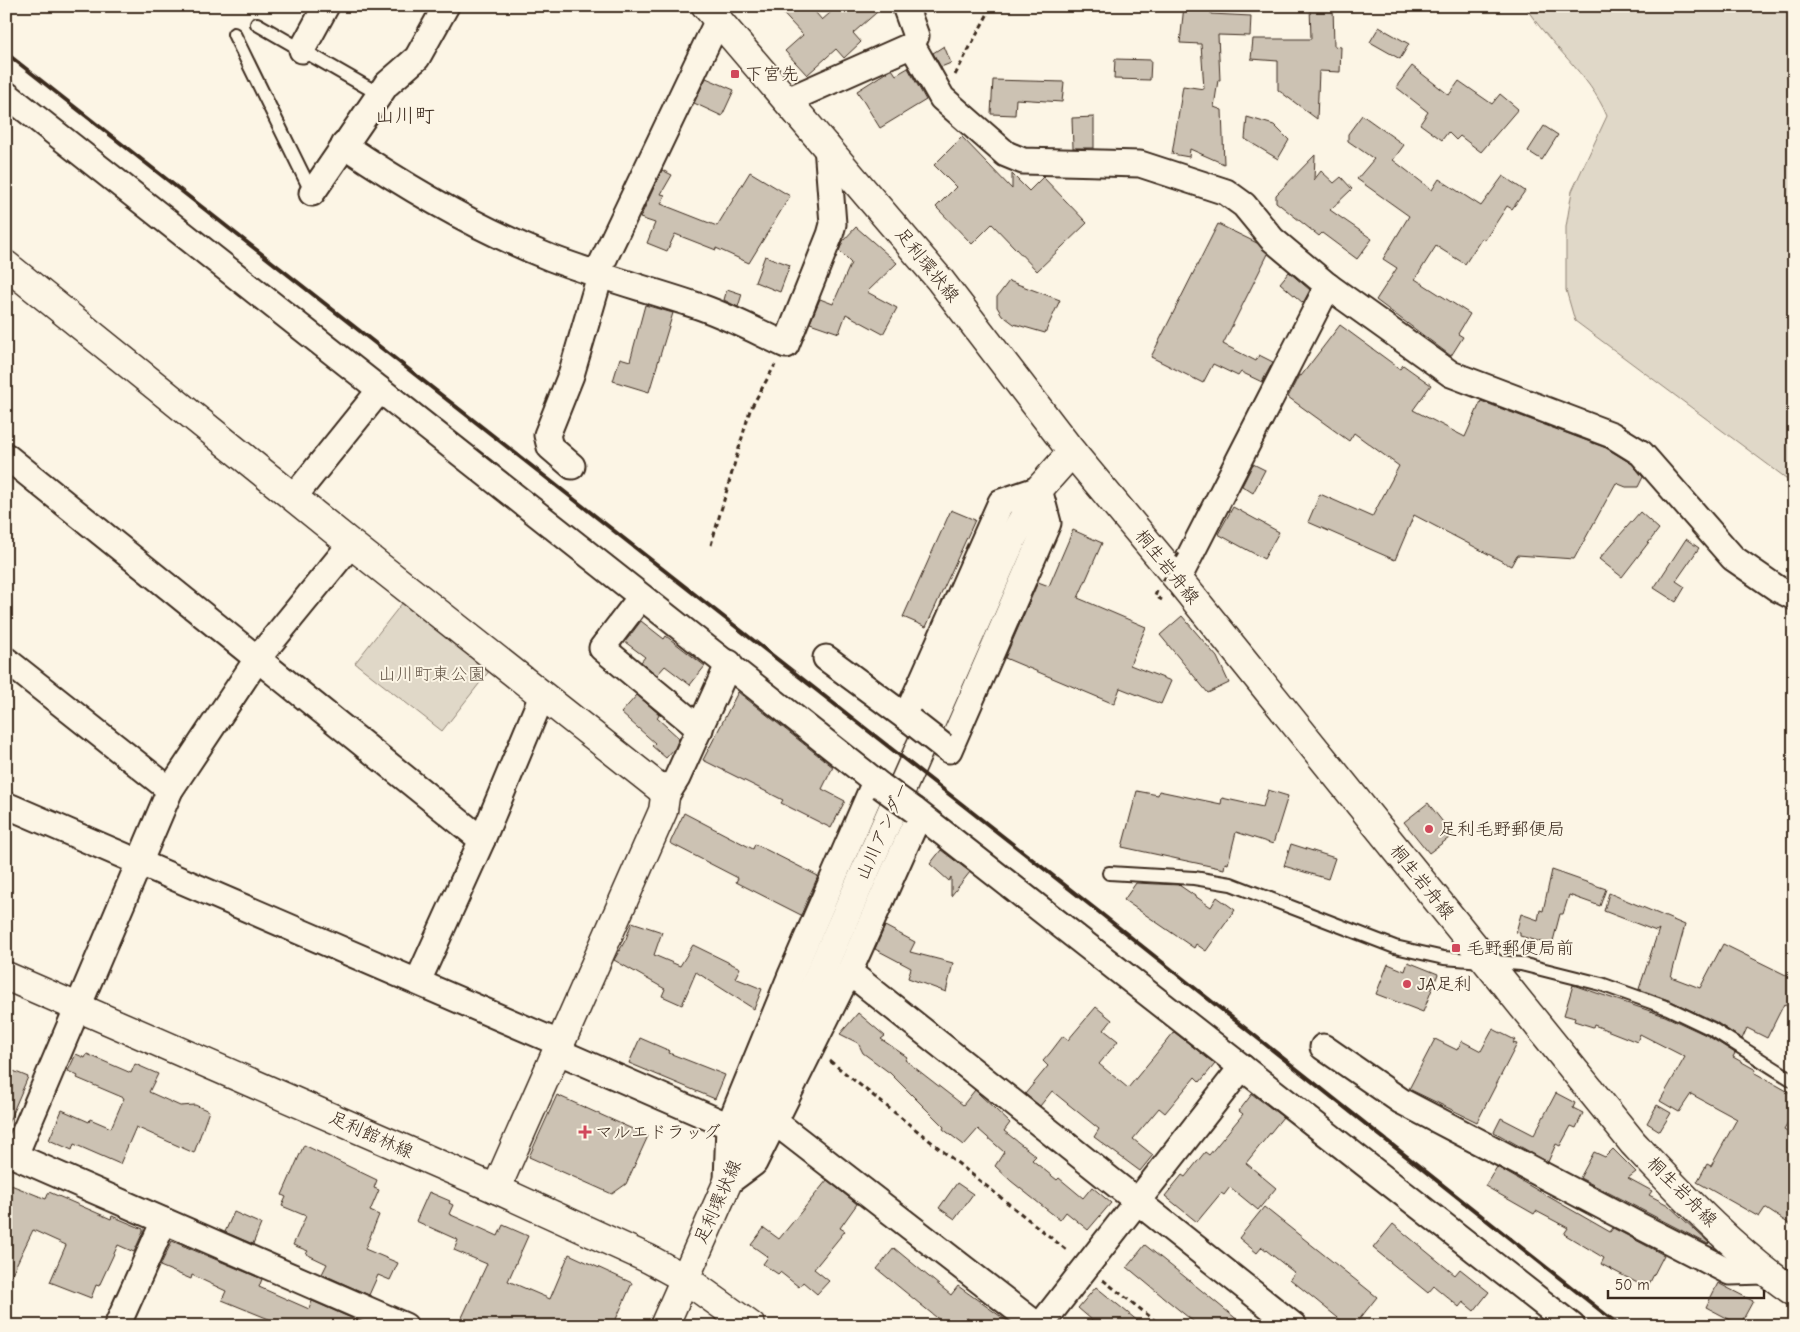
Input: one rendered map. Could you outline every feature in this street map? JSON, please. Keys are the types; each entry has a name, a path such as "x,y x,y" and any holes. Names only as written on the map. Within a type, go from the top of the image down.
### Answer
{"main road":[{"name":"足利環状線","path":"712,13 940,280 1072,452"},
{"path":"6,265 351,544 661,789 665,797 663,811 496,1189"},
{"path":"1039,489 1072,452"},
{"name":"桐生岩舟線","path":"1072,452 1173,571 1633,1143 1686,1200 1764,1271 1794,1292"},
{"name":"山川アンダー","path":"752,1124 1013,537 1039,489"},
{"name":"足利館林線","path":"6,976 496,1189 649,1259 684,1278 751,1326"},
{"name":"足利環状線","path":"684,1278 752,1124"},
{"path":"664,1326 684,1278"}],"street":[{"path":"302,50 326,6"},
{"path":"312,193 386,85 417,58 446,6"},
{"path":"788,100 912,45 916,36 905,6"},
{"path":"572,466 550,447 548,435 571,375 599,276 600,265 712,13"},
{"path":"912,45 942,98 1006,154 1024,161 1140,164 1226,192 1244,205 1272,239 1328,286 1451,374 1612,435 1641,454 1733,558 1778,589 1794,597"},
{"path":"6,94 728,663 878,784 917,812 1572,1326"},
{"path":"344,145 402,184 486,228 551,258 599,276 697,305 786,344 833,224 827,146"},
{"path":"1173,571 1328,286"},
{"path":"294,498 380,390"},
{"path":"6,456 482,840"},
{"path":"826,658 948,750 1048,523 1039,489 1001,502 908,719"},
{"path":"351,544 258,658 170,790 78,1007 11,1154 405,1326"},
{"path":"642,597 602,648 700,729"},
{"path":"6,660 170,790"},
{"path":"665,797 677,778 728,663"},
{"path":"418,981 482,840 542,696"},
{"path":"752,1124 790,975 878,784"},
{"path":"6,805 418,981 559,1048 752,1124 1039,1326 1242,1067"},
{"path":"752,1124 849,972 917,812"},
{"path":"849,972 1294,1326"},
{"path":"1323,1047 1401,1101 1730,1272 1764,1271"},
{"path":"117,1326 164,1221"}],"lane":[{"path":"257,24 379,94"},
{"path":"234,34 312,193"},
{"path":"1108,873 1194,878 1232,884 1394,947 1444,958 1521,964 1600,984 1668,1008 1712,1029 1794,1081"}],"path":[{"path":"942,98 992,6"},
{"path":"711,545 750,410 786,344"},
{"path":"829,1060 1162,1326"}],"green space":[{"path":"1525,6 1794,6 1794,484 1575,321 1566,290 1566,227 1572,191 1607,116 1590,86 1545,34"},
{"name":"山川町東公園","path":"403,602 490,670 442,731 355,663"}],"building":[{"path":"776,6 810,6 822,20 838,6 884,6 853,33 861,42 844,58 836,49 807,75 785,51 803,35"},
{"path":"1184,6 1211,6 1211,14 1251,16 1250,36 1218,35 1220,80 1218,80 1214,107 1222,110 1224,164 1190,149 1189,157 1172,154 1183,86 1204,89 1201,44 1180,43"},
{"path":"1310,6 1333,6 1334,46 1341,47 1340,72 1319,71 1317,119 1278,90 1278,61 1251,59 1253,39 1311,39"},
{"path":"1379,27 1409,44 1400,59 1370,42"},
{"path":"944,46 951,63 941,67 933,53"},
{"path":"1115,59 1151,60 1150,80 1114,79"},
{"path":"1412,66 1449,95 1459,81 1492,104 1500,94 1518,109 1481,152 1460,136 1456,140 1448,132 1442,140 1420,124 1428,112 1396,87"},
{"path":"908,68 926,100 880,128 857,91 892,69 896,75"},
{"path":"706,78 734,90 722,116 694,103"},
{"path":"993,80 1064,82 1062,102 1016,99 1015,115 991,114"},
{"path":"1362,115 1404,145 1393,160 1432,190 1439,179 1481,206 1503,176 1525,191 1512,209 1507,206 1485,240 1482,238 1465,264 1436,246 1415,279 1470,314 1458,334 1463,337 1451,356 1376,300 1397,268 1383,259 1409,216 1357,179 1374,159 1348,141 1348,134"},
{"path":"1094,117 1094,148 1073,148 1072,118"},
{"path":"1247,117 1274,125 1289,140 1278,159 1245,139"},
{"path":"1544,126 1558,135 1542,160 1528,151"},
{"path":"962,137 1012,189 1012,174 1029,191 1043,177 1087,223 1037,271 992,224 972,244 936,207 956,187 934,165"},
{"path":"1315,155 1314,180 1321,171 1334,183 1341,177 1352,189 1330,210 1372,239 1357,259 1322,233 1319,236 1276,202 1276,195"},
{"path":"662,170 672,175 661,194 665,195 661,204 717,226 750,172 790,196 749,263 716,248 716,250 675,234 667,251 647,243 655,223 640,218"},
{"path":"1218,224 1257,243 1268,254 1223,344 1256,361 1259,355 1273,362 1262,382 1241,372 1238,376 1213,364 1203,383 1151,357"},
{"path":"856,227 897,263 867,292 897,308 883,334 846,314 839,333 810,323 820,299 833,304 851,263 839,251 843,241"},
{"path":"765,256 790,265 780,292 755,282"},
{"path":"1289,272 1310,290 1303,303 1280,283"},
{"path":"1009,281 1060,300 1045,333 1014,324 1002,315 997,307 997,297"},
{"path":"727,289 742,294 738,307 724,300"},
{"path":"645,305 673,313 649,392 613,381 620,358 630,361"},
{"path":"1340,325 1400,369 1403,365 1431,385 1413,410 1465,437 1481,401 1606,448 1632,464 1643,477 1638,487 1626,487 1616,483 1574,559 1517,555 1511,566 1414,515 1395,560 1308,522 1320,494 1372,517 1399,466 1354,433 1349,441 1288,397 1299,375 1301,376"},
{"path":"1253,464 1265,470 1253,493 1242,486"},
{"path":"1233,507 1279,532 1264,559 1218,534"},
{"path":"951,510 975,520 926,627 903,617"},
{"path":"1640,512 1659,529 1622,577 1599,559"},
{"path":"1073,530 1102,543 1078,598 1146,627 1130,665 1171,681 1161,704 1120,688 1114,704 1005,658 1038,582 1049,586"},
{"path":"1686,539 1699,548 1676,581 1685,587 1676,602 1654,588"},
{"path":"1182,616 1217,657 1229,683 1208,693 1160,635"},
{"path":"641,621 664,639 666,636 705,666 690,685 665,666 657,675 641,662 645,657 625,642"},
{"path":"738,692 833,767 822,789 845,801 831,828 781,803 783,800 703,760"},
{"path":"637,695 659,714 657,718 679,738 675,748 666,758 652,746 655,743 621,713"},
{"path":"1268,790 1288,796 1273,844 1236,832 1228,864 1225,863 1224,869 1122,847 1137,791 1158,795 1159,791 1221,804 1222,798 1263,807"},
{"name":"足利毛野郵便局","path":"1428,803 1453,835 1429,853 1404,822"},
{"path":"684,813 753,849 755,844 818,876 801,915 736,882 738,878 670,843"},
{"path":"1291,844 1335,858 1328,879 1284,866"},
{"path":"941,850 970,872 951,896 951,877 949,881 930,864"},
{"path":"1552,870 1606,889 1600,906 1569,895 1563,914 1560,914 1552,945 1520,936 1520,933 1516,932 1521,914 1538,920 1540,910 1543,911"},
{"path":"1136,883 1179,885 1211,907 1217,897 1235,910 1206,951 1196,944 1194,948 1124,900"},
{"path":"1609,893 1685,925 1671,977 1700,988 1723,944 1794,979 1794,996 1788,1007 1784,1004 1767,1038 1747,1028 1742,1039 1716,1022 1671,1001 1639,989 1659,929 1656,931 1604,911"},
{"path":"632,922 662,932 654,955 680,966 693,945 740,968 735,978 762,989 754,1009 696,972 682,1005 662,996 665,989 614,960 626,939"},
{"path":"885,926 915,942 910,952 953,963 946,992 908,978 911,968 875,949"},
{"name":"JA足利","path":"1408,962 1438,974 1423,1012 1376,994 1388,964 1405,971"},
{"path":"1573,985 1665,1016 1708,1036 1735,1053 1733,1057 1756,1070 1755,1073 1794,1095 1794,1113 1784,1130 1794,1136 1794,1227 1765,1208 1759,1217 1697,1182 1707,1164 1711,1166 1737,1119 1691,1094 1679,1112 1660,1101 1685,1057 1640,1034 1637,1042 1594,1025 1593,1027 1574,1021 1575,1018 1564,1015"},
{"path":"1096,1007 1112,1020 1104,1030 1118,1041 1099,1064 1128,1088 1174,1032 1215,1064 1200,1082 1195,1077 1165,1113 1159,1108 1133,1139 1153,1155 1140,1171 1094,1137 1099,1129 1052,1091 1040,1106 1025,1094 1048,1066 1043,1061 1063,1036 1068,1040"},
{"path":"858,1013 885,1036 881,1039 907,1057 905,1060 963,1105 975,1090 1010,1123 1004,1131 1036,1156 1032,1160 1057,1180 1059,1178 1083,1198 1092,1187 1111,1203 1088,1230 1066,1212 1060,1220 995,1166 1004,1152 978,1129 964,1145 943,1129 944,1127 890,1073 863,1053 858,1043 840,1034"},
{"path":"1493,1029 1515,1040 1513,1043 1517,1044 1477,1122 1409,1089 1435,1039 1457,1050 1462,1041 1481,1051"},
{"path":"640,1038 670,1051 669,1053 725,1075 715,1099 629,1063"},
{"path":"76,1054 85,1058 87,1054 131,1073 135,1064 158,1074 149,1092 180,1106 195,1105 209,1111 194,1153 136,1127 120,1164 74,1144 72,1150 49,1140 62,1110 89,1122 90,1119 111,1128 124,1098 77,1078 78,1076 68,1071"},
{"path":"6,1068 28,1077 6,1128"},
{"path":"1556,1093 1575,1103 1573,1108 1583,1113 1576,1128 1571,1126 1560,1146 1556,1144 1548,1162 1494,1132 1501,1118 1534,1135"},
{"path":"1252,1094 1283,1117 1246,1163 1276,1188 1258,1210 1230,1187 1224,1195 1221,1193 1197,1222 1165,1196 1182,1175 1185,1177 1205,1152 1209,1155 1243,1114 1239,1111"},
{"path":"557,1095 648,1136 626,1184 612,1194 529,1157"},
{"path":"1657,1105 1671,1113 1660,1131 1647,1123"},
{"path":"304,1145 377,1180 374,1188 379,1190 370,1211 379,1215 365,1249 398,1263 390,1280 378,1275 369,1295 322,1274 327,1264 306,1254 308,1251 293,1245 306,1216 282,1206 286,1197 282,1195"},
{"path":"1613,1149 1636,1172 1628,1178 1652,1191 1649,1195 1668,1205 1709,1243 1580,1178 1594,1152 1605,1157"},
{"path":"1497,1167 1610,1232 1613,1228 1664,1255 1647,1288 1601,1264 1604,1258 1564,1234 1568,1228 1536,1211 1534,1214 1485,1186"},
{"path":"827,1180 857,1204 840,1228 845,1231 814,1269 829,1281 817,1294 803,1282 799,1287 780,1272 778,1274 763,1264 768,1257 751,1245 764,1228 779,1239"},
{"path":"6,1183 46,1199 49,1192 111,1219 112,1216 143,1229 143,1232 134,1252 118,1245 99,1286 96,1285 91,1298 50,1282 66,1245 33,1230 6,1286"},
{"path":"957,1183 973,1194 955,1219 939,1208"},
{"path":"429,1192 450,1201 449,1203 453,1205 449,1214 498,1236 503,1225 528,1236 508,1281 550,1299 569,1254 632,1283 613,1326 458,1326 487,1264 454,1250 458,1240 416,1221"},
{"path":"1264,1207 1377,1297 1354,1326 1348,1326 1290,1279 1295,1273 1262,1247 1257,1253 1239,1238"},
{"path":"234,1212 261,1224 253,1244 225,1232"},
{"path":"1393,1224 1455,1275 1460,1269 1489,1292 1474,1311 1463,1302 1459,1307 1434,1286 1428,1293 1373,1248"},
{"path":"172,1241 262,1279 259,1287 309,1309 312,1301 358,1321 356,1326 286,1326 222,1300 226,1291 192,1275 191,1279 160,1266"},
{"path":"1145,1245 1245,1326 1199,1326 1168,1301 1127,1267"},
{"path":"894,1248 951,1295 958,1286 1014,1326 977,1326 967,1318 960,1326 947,1326 877,1269"},
{"path":"1718,1283 1753,1301 1740,1325 1706,1307"},
{"path":"1096,1287 1144,1326 1099,1326 1078,1308"}],"railway":[{"path":"6,53 1099,912 1620,1326"}],"place":[{"name":"下宮先","path":"735,74"},
{"name":"足利毛野郵便局","path":"1429,829"},
{"name":"毛野郵便局前","path":"1456,948"},
{"name":"JA足利","path":"1407,984"},
{"name":"マルエドラッグ","path":"585,1132"}],"district":[{"name":"山川町","path":"405,115"}]}
